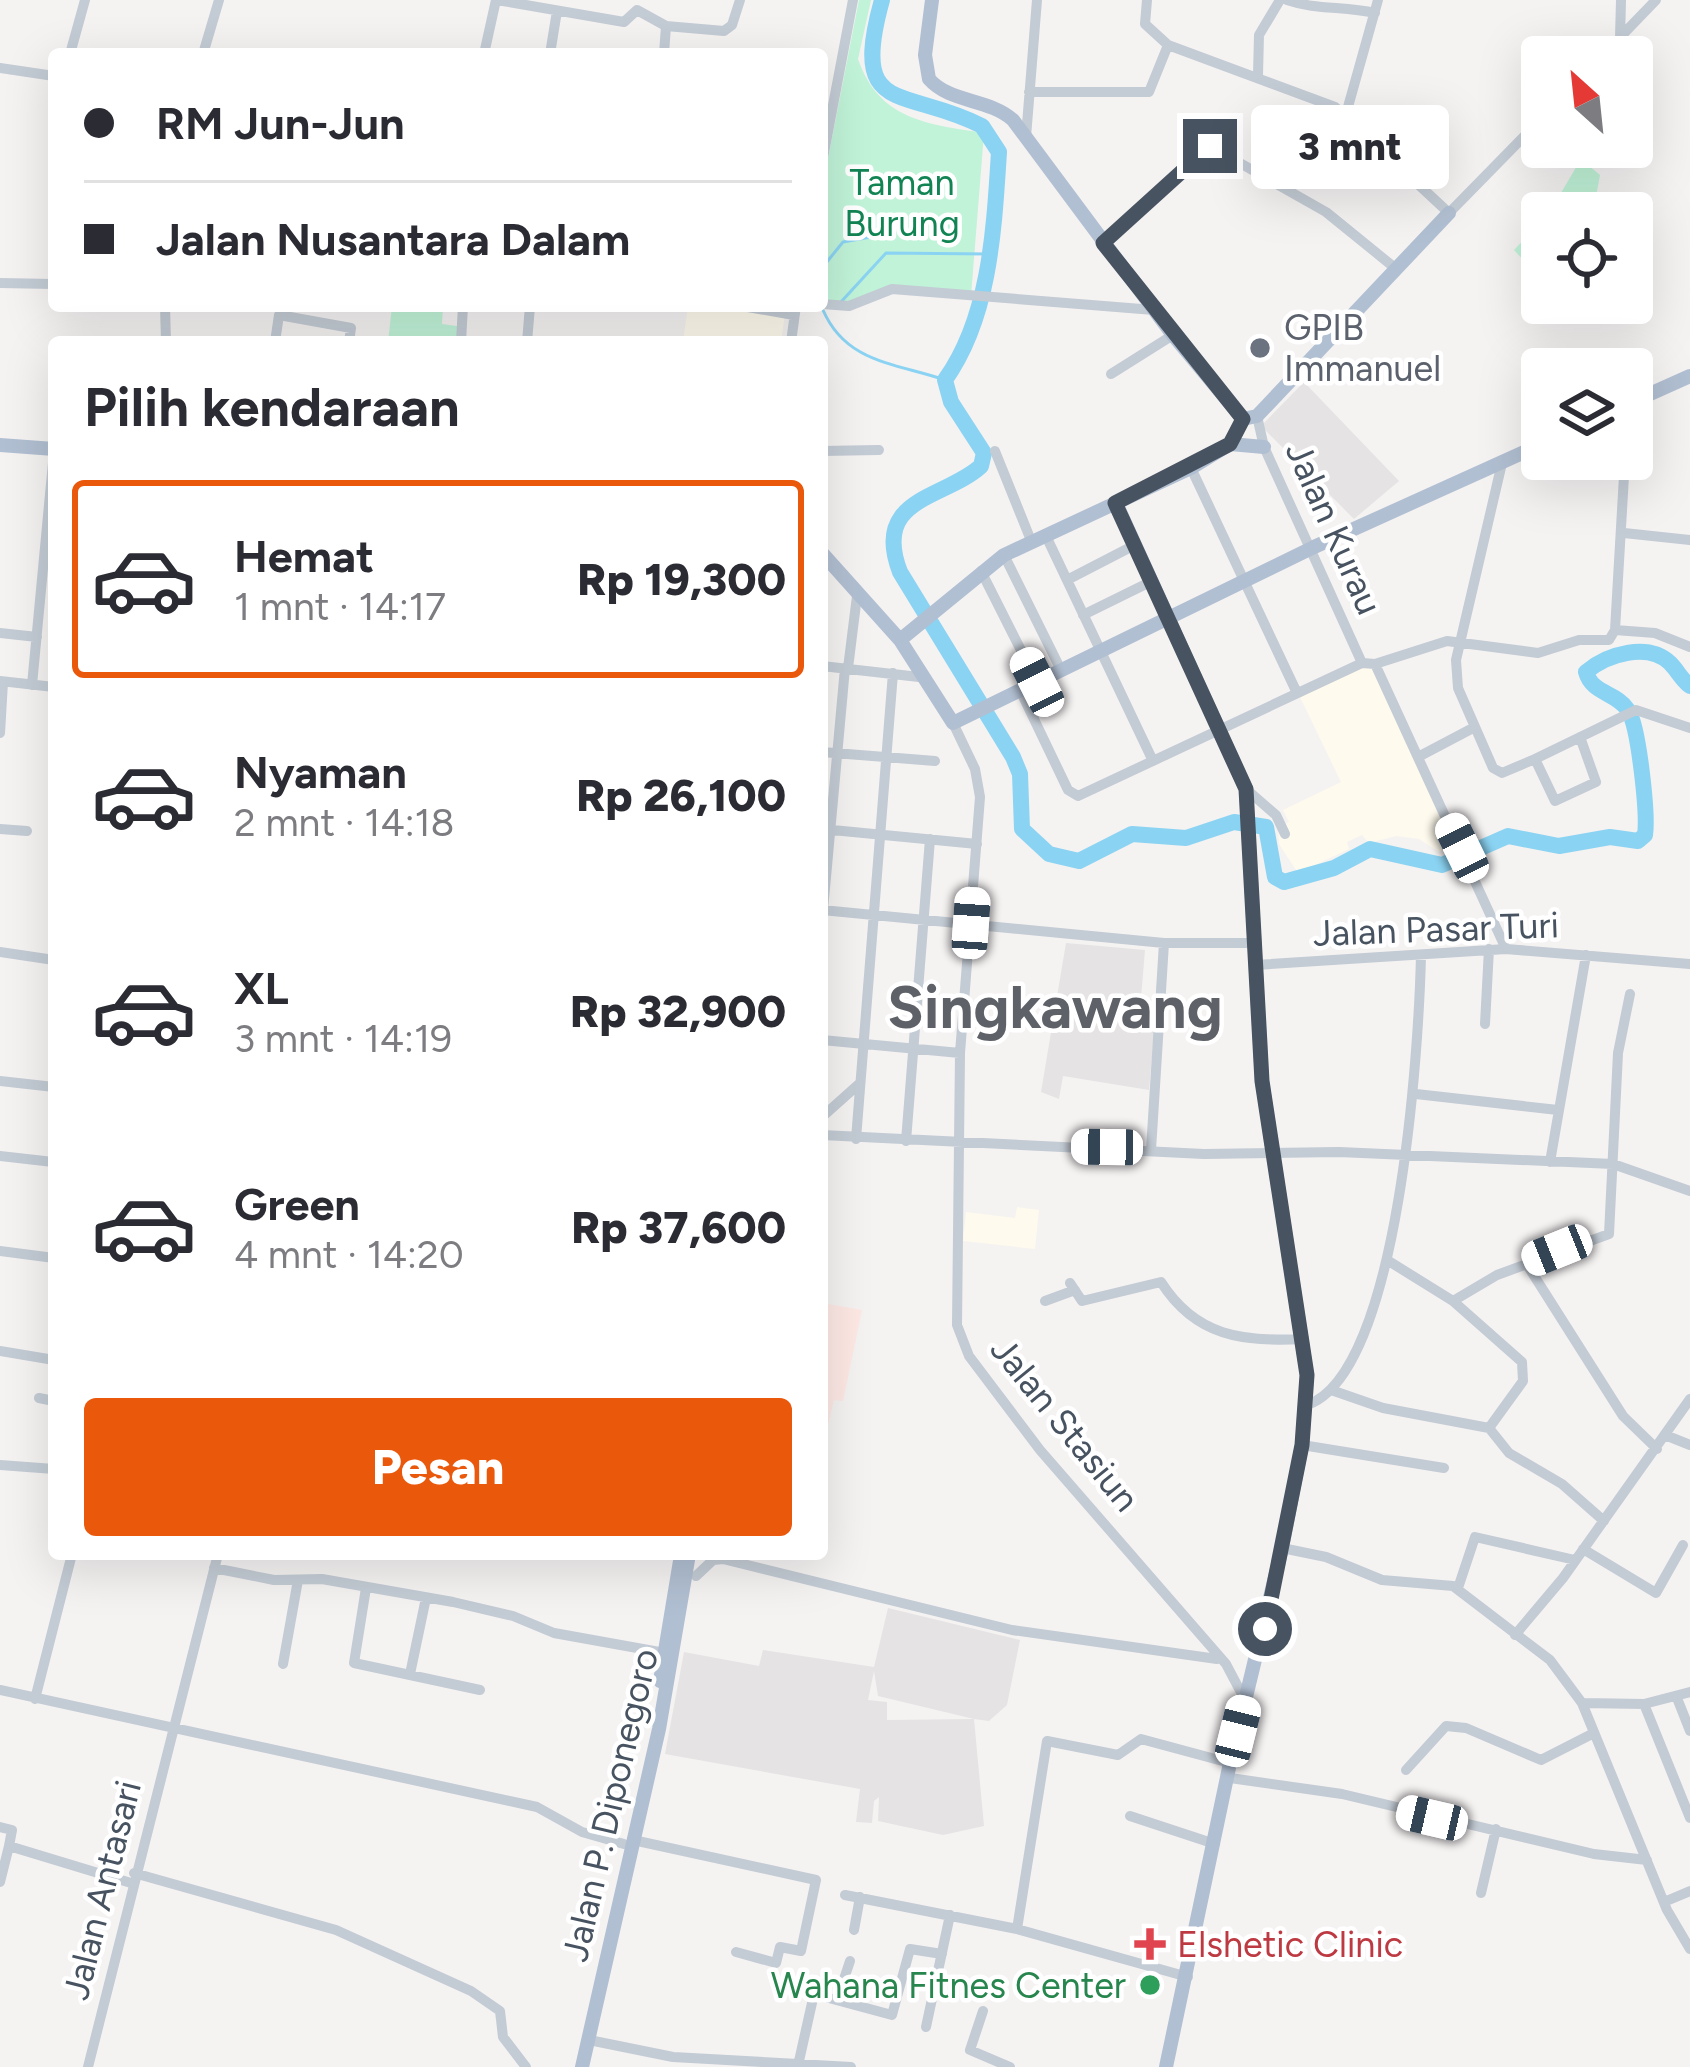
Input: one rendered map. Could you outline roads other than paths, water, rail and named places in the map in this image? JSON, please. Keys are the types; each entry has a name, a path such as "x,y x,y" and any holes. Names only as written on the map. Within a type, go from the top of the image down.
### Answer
{"main road":[{"path":"932,0 925,56 929,80 946,94 1000,110 1026,137 1172,334 1250,417"},
{"path":"900,640 1004,555 1191,468 1230,444 1250,417 1449,213"},
{"path":"1653,393 1690,376"},
{"path":"1230,444 1264,447"},
{"path":"0,446 48,450"},
{"path":"828,564 900,640 919,677 953,723 1314,548 1521,454"},
{"path":"1115,503 1223,729 1247,795 1256,1020 1304,1340 1307,1405 1257,1669 1245,1700 1166,2067"},
{"name":"Jalan P. Diponegoro","path":"578,2067 674,1627 684,1560"},
{"name":"Jalan P. Diponegoro","path":"578,2067 589,2039 674,1627"}],"street":[{"path":"72,48 85,0"},
{"path":"205,48 219,0"},
{"path":"485,48 496,0 624,22 638,5 666,26 728,30 740,0"},
{"path":"828,130 853,0"},
{"path":"1026,137 1036,0"},
{"path":"1147,0 1145,24 1168,45 1258,75 1346,114 1449,213 1521,139"},
{"path":"1258,75 1258,34 1284,0 1313,9 1376,7 1346,114"},
{"path":"1620,36 1621,0"},
{"path":"1622,36 1656,0"},
{"path":"551,48 556,11"},
{"path":"664,48 666,26"},
{"path":"1029,92 1149,92 1168,45"},
{"path":"0,68 48,75"},
{"path":"1103,243 1210,146 1326,212 1395,268"},
{"path":"0,283 48,284"},
{"path":"828,304 855,304 884,289 977,292 994,294 994,300 1154,310"},
{"path":"276,336 279,315 351,328 350,336"},
{"path":"1111,374 1172,334"},
{"name":"Jalan Kurau","path":"1250,417 1474,871 1506,949"},
{"path":"828,451 880,450"},
{"path":"995,452 1039,539 1067,580 1153,761"},
{"path":"1502,463 1456,671 1473,728 1498,771 1535,759 1633,710 1690,728"},
{"path":"1191,468 1298,694"},
{"path":"1020,690 1070,793 1083,795 1368,664 1460,640 1544,652 1579,640 1609,640 1615,630 1625,480"},
{"path":"32,685 48,516"},
{"path":"1624,533 1690,539"},
{"path":"1067,580 1126,549"},
{"path":"1004,555 1060,670"},
{"path":"981,571 1037,682"},
{"path":"1083,615 1144,585"},
{"path":"828,817 857,596"},
{"path":"1615,630 1655,633 1690,647"},
{"path":"0,633 37,637"},
{"path":"828,666 919,677"},
{"path":"856,1139 892,673"},
{"path":"0,733 2,681 48,686"},
{"name":"Jalan Stasiun","path":"953,723 979,781 960,1053 954,1305 969,1356 1040,1450 1222,1662 1245,1700"},
{"path":"1418,757 1473,728"},
{"path":"1535,759 1551,798 1559,800 1596,782 1580,737"},
{"path":"828,753 934,761"},
{"path":"1247,795 1276,814 1285,834"},
{"path":"0,829 27,831"},
{"path":"828,830 976,844"},
{"path":"906,1141 930,839"},
{"path":"828,911 1164,943 1254,943"},
{"path":"1151,1150 1164,943"},
{"path":"1485,1024 1489,949"},
{"name":"Jalan Pasar Turi","path":"1256,965 1489,949 1688,959"},
{"path":"0,952 48,959"},
{"path":"1307,1405 1334,1391 1358,1344 1387,1260 1416,1094 1421,955"},
{"path":"1550,1162 1586,955"},
{"path":"1454,1300 1526,1263 1609,1234 1618,1053 1630,994"},
{"path":"828,1041 960,1053"},
{"path":"0,1081 48,1086"},
{"path":"828,1112 860,1081"},
{"path":"1416,1094 1558,1109"},
{"path":"828,1136 1613,1164 1690,1191"},
{"path":"0,1156 48,1161"},
{"path":"0,1252 48,1257"},
{"path":"1387,1260 1454,1300 1522,1362 1526,1372 1505,1412 1489,1428"},
{"path":"1526,1263 1612,1400 1653,1446"},
{"path":"1045,1301 1073,1287 1082,1300 1161,1282 1184,1311 1221,1335 1304,1340"},
{"path":"0,1351 48,1359"},
{"path":"1334,1391 1382,1408 1489,1428 1509,1453 1562,1484 1604,1521"},
{"path":"39,1399 48,1400"},
{"path":"1515,1635 1690,1399"},
{"path":"1665,1435 1690,1445"},
{"path":"1302,1445 1444,1468"},
{"path":"0,1465 48,1469"},
{"path":"1458,1588 1474,1537 1571,1559"},
{"path":"1583,1549 1656,1593 1683,1545"},
{"path":"1282,1548 1326,1557 1382,1580 1458,1588 1550,1660 1582,1703 1664,1902 1690,1949"},
{"path":"35,1699 70,1560"},
{"name":"Jalan Antasari","path":"88,2067 216,1560"},
{"path":"696,1576 712,1560"},
{"path":"731,1560 1012,1630 1257,1669"},
{"path":"214,1568 426,1598 513,1616 554,1634 665,1653"},
{"path":"283,1664 298,1580"},
{"path":"366,1588 354,1663 480,1690"},
{"path":"410,1674 426,1598"},
{"path":"0,1690 537,1807 582,1832 816,1880 801,1951 780,1947 776,1964 736,1952"},
{"path":"1582,1703 1644,1704 1690,1692"},
{"path":"1677,1697 1690,1731"},
{"path":"1644,1704 1690,1818"},
{"path":"1406,1769 1446,1726 1466,1728 1541,1760 1592,1734"},
{"path":"1016,1929 1047,1741 1118,1755 1142,1739 1230,1771 1607,1856 1647,1859"},
{"path":"1130,1816 1215,1844"},
{"path":"0,1827 12,1830 0,1882"},
{"path":"1481,1893 1496,1829"},
{"path":"9,1846 316,1922 471,1991 500,2011 502,2037 526,2067"},
{"path":"1664,1902 1690,1891"},
{"path":"845,1895 1016,1929 1188,1977"},
{"path":"854,1930 860,1897"},
{"path":"926,2027 950,1916"},
{"path":"799,2061 814,1994 892,2015 910,1949 942,1954"},
{"path":"837,2000 850,1961"},
{"path":"983,2011 970,2050 1010,2067"},
{"path":"589,2039 674,2057 843,2066"}],"waterway":[{"path":"882,0 873,64 879,81 907,100 982,126 999,152 992,242 981,301 945,380 951,402 984,453 981,466 903,514 895,528 894,547 900,572 1013,757 1020,774 1022,829 1049,854 1079,861 1132,834 1186,838 1234,822 1266,827 1275,877 1284,882 1334,868 1370,849 1442,865 1508,836 1559,846 1610,837 1638,841 1645,835 1645,809 1632,719 1623,704 1593,685 1586,672 1616,656 1651,653 1670,663 1690,686"},
{"path":"828,261 843,242 871,237"},
{"path":"840,303 886,253 988,254"},
{"path":"824,312 833,328 859,351 945,380"}],"place":[{"name":"GPIB Immanuel","path":"1260,348"},
{"name":"Elshetic Clinic","path":"1150,1944"},
{"name":"Wahana Fitnes Center","path":"1150,1985"}],"district":[{"name":"Singkawang","path":"1055,1007"}],"park label":[{"name":"Taman Burung","path":"902,202"}]}
